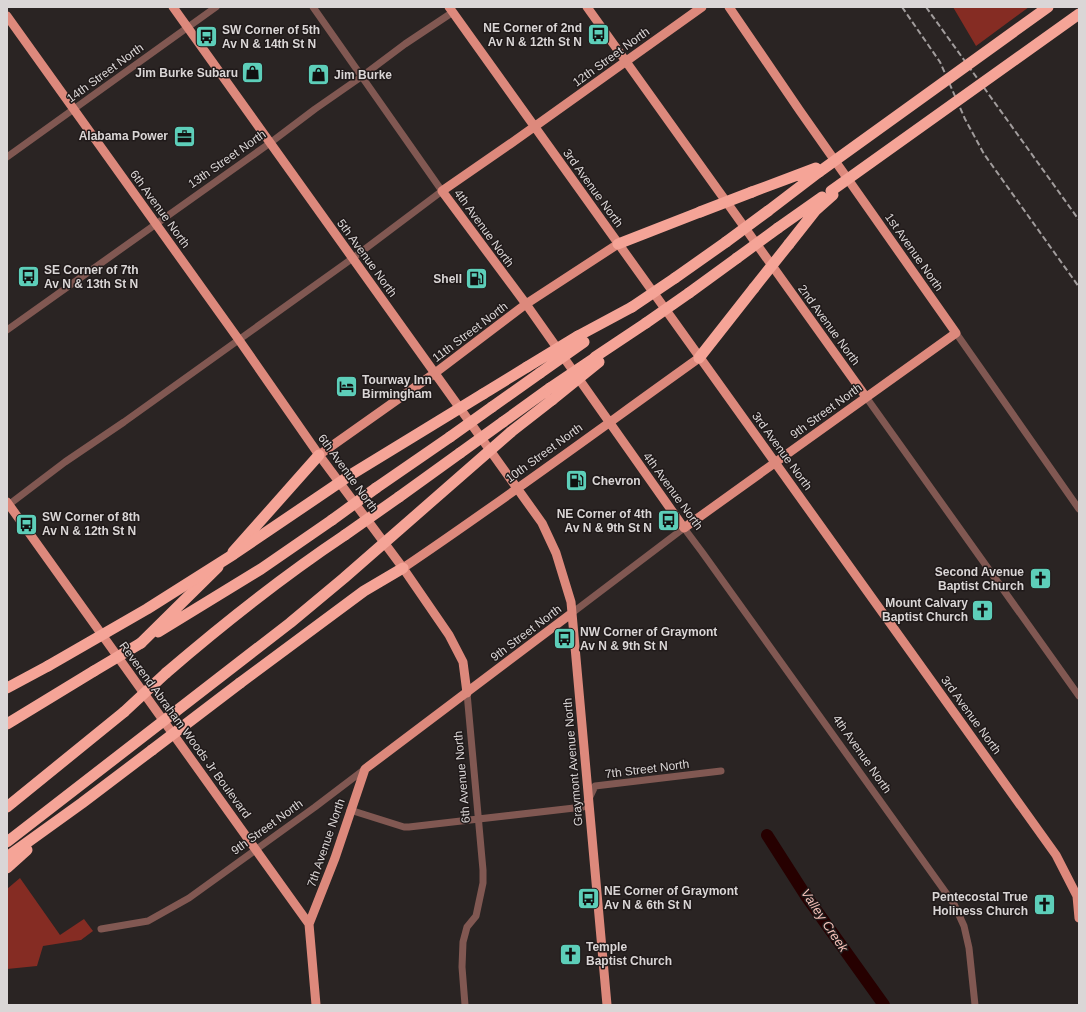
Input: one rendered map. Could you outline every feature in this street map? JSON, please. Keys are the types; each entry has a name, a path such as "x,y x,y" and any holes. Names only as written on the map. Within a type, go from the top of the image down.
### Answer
{"highway":[{"path":"7,688 147,609 234,554 352,474 527,367 581,339 632,307 768,211 817,170 840,156 1048,7"},
{"path":"699,358 815,211 832,193 854,174 1079,14"},
{"path":"618,244 752,192 817,170"},
{"path":"7,842 290,623 350,574 511,432 552,400 597,360 634,331 778,228 832,193"},
{"path":"7,724 261,569 540,373 581,339"},
{"path":"7,807 124,712 205,639 307,560 399,497 550,388 597,360"},
{"path":"141,643 239,547 320,455"},
{"path":"7,857 82,803 364,591 403,568"},
{"path":"7,868 82,803"}],"main road":[{"name":"5th Avenue North","path":"173,7 542,523"},
{"name":"2nd Avenue North","path":"587,7 866,397"},
{"name":"12th Street North","path":"442,191 535,127 702,7"},
{"name":"1st Avenue North","path":"729,7 956,333"},
{"name":"3rd Avenue North","path":"454,9 535,127 699,358 1056,854 1077,896 1079,918"},
{"name":"6th Avenue North","path":"7,16 320,455 403,568 449,635 463,662 467,693"},
{"name":"4th Avenue North","path":"442,191 526,304 684,528"},
{"name":"11th Street North","path":"320,455 435,373 526,304 618,244"},
{"name":"9th Street North","path":"684,528 956,333"},
{"name":"10th Street North","path":"403,568 460,530 608,422 699,358"},
{"name":"Reverend Abraham Woods Jr Boulevard","path":"8,504 309,924"},
{"name":"Graymont Avenue North","path":"542,523 556,553 571,602 607,1005"},
{"name":"9th Street North","path":"365,769 572,613"},
{"name":"7th Avenue North","path":"309,924 335,858 365,769"},
{"path":"309,924 316,1005"}],"street":[{"name":"14th Street North","path":"7,157 216,7"},
{"name":"4th Avenue North","path":"313,7 442,191"},
{"name":"13th Street North","path":"7,330 270,143 315,108 361,77 454,9"},
{"path":"8,504 353,258 442,191"},
{"name":"1st Avenue North","path":"956,333 1079,509"},
{"name":"2nd Avenue North","path":"866,397 1079,696"},
{"name":"4th Avenue North","path":"684,528 954,904 964,926 969,948 975,1005"},
{"name":"9th Street North","path":"572,613 684,528"},
{"name":"6th Avenue North","path":"465,1005 462,967 463,942 467,927 476,916 483,883 467,693"},
{"name":"9th Street North","path":"101,929 148,921 189,898 365,769"},
{"name":"7th Street North","path":"350,810 404,827 583,806 588,800 595,786 721,771"}],"shaded area":[{"path":"953,7 1029,7 976,46"},
{"path":"20,878 60,935 84,919 93,931 81,940 43,946 37,966 7,969 7,889"}],"waterway":[{"name":"Valley Creek","path":"767,835 806,896 884,1005"}],"railway":[{"path":"902,7 940,62 965,119 984,154 1079,287"},
{"path":"926,7 1079,220"}],"place":[{"name":"NE Corner of 2nd Av N & 12th St N","path":"598,35"},
{"name":"SW Corner of 5th Av N & 14th St N","path":"207,37"},
{"name":"Jim Burke Subaru","path":"253,73"},
{"name":"Jim Burke","path":"319,75"},
{"name":"Alabama Power","path":"184,136"},
{"name":"SE Corner of 7th Av N & 13th St N","path":"28,277"},
{"name":"Shell","path":"477,279"},
{"name":"Tourway Inn Birmingham","path":"347,387"},
{"name":"Chevron","path":"576,481"},
{"name":"NE Corner of 4th Av N & 9th St N","path":"668,521"},
{"name":"SW Corner of 8th Av N & 12th St N","path":"27,524"},
{"name":"Second Avenue Baptist Church","path":"1040,579"},
{"name":"Mount Calvary Baptist Church","path":"983,610"},
{"name":"NW Corner of Graymont Av N & 9th St N","path":"565,639"},
{"name":"NE Corner of Graymont Av N & 6th St N","path":"589,898"},
{"name":"Pentecostal True Holiness Church","path":"1044,904"},
{"name":"Temple Baptist Church","path":"570,954"}]}
